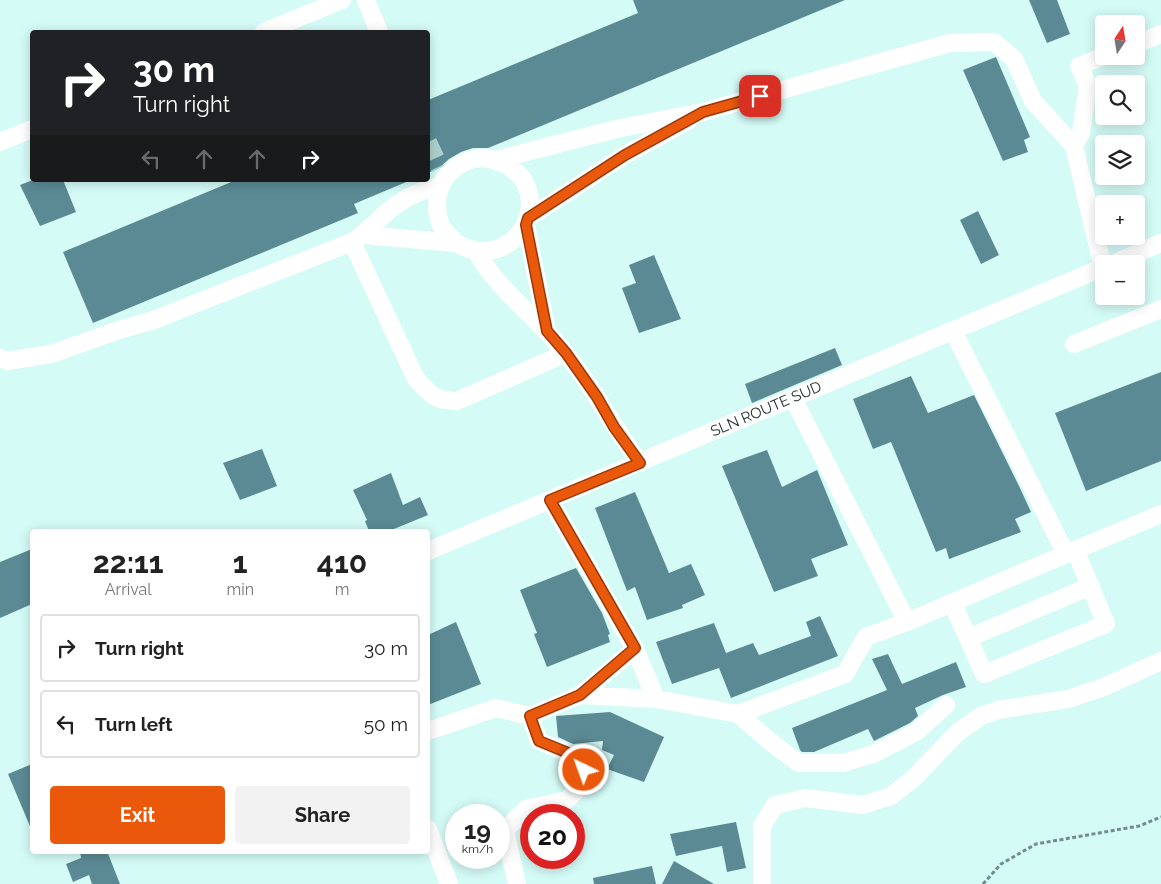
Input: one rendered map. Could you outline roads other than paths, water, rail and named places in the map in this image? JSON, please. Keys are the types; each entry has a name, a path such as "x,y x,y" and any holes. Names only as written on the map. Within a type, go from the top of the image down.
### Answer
{"street":[{"path":"269,30 342,0"},
{"path":"366,0 378,30"},
{"path":"1145,40 1161,34"},
{"path":"495,160 616,129 703,112 950,43 994,42 1014,59 1033,101 1078,139"},
{"path":"1095,60 1080,66 1088,86 1078,139 1104,255"},
{"path":"442,176 436,206 442,227 456,243 465,248 476,251 488,251 510,243 519,235 527,221 625,155 703,112"},
{"path":"0,142 30,130"},
{"path":"0,358 7,361 51,354 151,321 358,238 390,209 427,188 458,166 469,160 482,158 495,160 508,166 520,176 527,189 530,203 527,221 547,331"},
{"path":"358,238 456,243"},
{"path":"358,238 416,380 429,393 444,401 457,401 566,353"},
{"name":"SLN ROUTE SUD","path":"1138,255 1158,248"},
{"path":"476,251 492,275 566,353 640,463"},
{"name":"SLN ROUTE SUD","path":"430,550 1095,271"},
{"path":"1074,344 1161,309"},
{"path":"952,602 984,674 1106,624 1091,586 953,331"},
{"path":"792,398 907,622"},
{"path":"550,500 635,648 656,699"},
{"path":"738,714 845,674 866,637 907,622 1161,514"},
{"path":"968,638 1091,586"},
{"path":"430,731 496,708 530,716 580,695 635,648"},
{"path":"762,884 762,826 775,805 806,798 863,805 891,796 914,778 958,732 981,716 998,710 1068,700 1104,687 1161,661"},
{"path":"580,695 656,699 738,714 799,763 843,763 873,754 916,732 946,705"},
{"path":"517,884 504,830 526,809 566,800 585,780 583,759 539,741 530,716"},
{"path":"430,834 449,884"}],"tunnel":[{"path":"430,146 440,168"}]}
